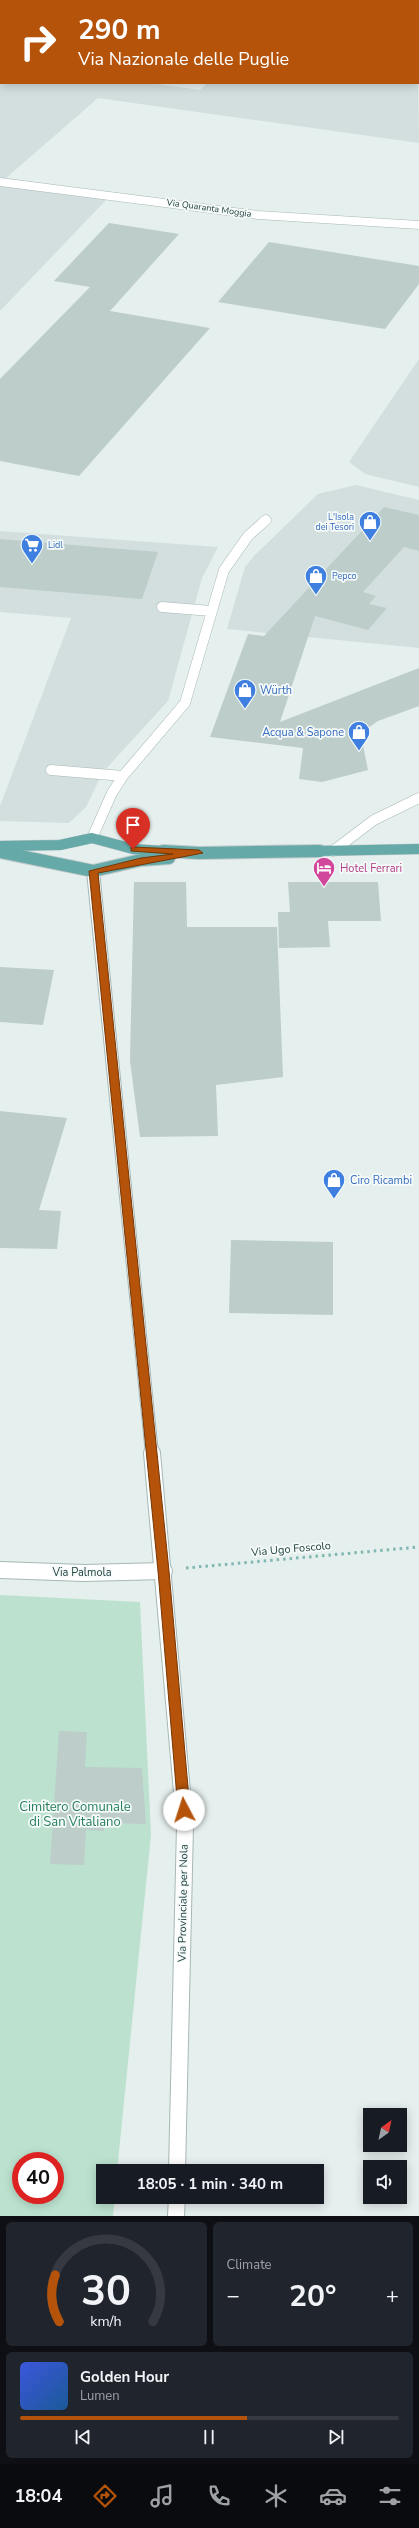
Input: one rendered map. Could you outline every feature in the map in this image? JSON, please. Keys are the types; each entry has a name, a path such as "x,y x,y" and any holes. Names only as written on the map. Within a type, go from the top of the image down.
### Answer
{"main road":[{"path":"0,846 44,846 92,838 108,841 133,849 199,853 419,849"},
{"path":"75,868 69,864 63,854 65,849 76,841"},
{"path":"107,868 117,862 121,853 115,844 108,841"},
{"path":"0,852 93,871 141,860 199,853"}],"street":[{"name":"Via Quaranta Moggia","path":"0,182 258,215 419,225"},
{"path":"92,838 112,793 123,776 185,703 224,570 231,558 248,536 266,520"},
{"path":"162,607 211,611"},
{"path":"51,770 123,776"},
{"path":"334,851 374,820 419,798"},
{"name":"Via Provinciale per Nola","path":"93,871 164,1571 185,1826 177,2164"},
{"name":"Via Palmola","path":"0,1570 84,1573 164,1571"},
{"path":"176,2216 177,2204"}],"path":[{"name":"Via Ugo Foscolo","path":"164,1571 419,1547"}],"shaded area":[{"path":"0,84 156,84 200,90 206,84 418,84 419,143 98,98 6,178 0,178"},
{"path":"0,185 108,198 0,311"},
{"path":"419,359 419,487 365,474 349,462"},
{"path":"356,485 419,500 419,648 227,629 245,567 254,556 318,494"},
{"path":"0,531 218,547 202,578 168,701 103,772 86,807 69,823 0,821 0,806 71,618 0,612"}],"green space":[{"name":"Cimitero Comunale di San Vitaliano","path":"0,1595 140,1602 151,1835 118,2164 96,2164 96,2204 114,2204 113,2216 0,2216"}],"building":[{"path":"109,223 179,234 110,311 210,328 79,476 0,461 0,379 90,287 54,281"},
{"path":"269,242 419,266 419,284 385,329 218,302"},
{"path":"384,507 419,515 419,551 404,547 363,592 376,596 369,604 387,608 368,630 315,616 280,722 419,668 419,706 378,721 368,728 362,740 368,770 322,782 299,779 303,748 210,737 248,634 264,636"},
{"path":"0,539 158,552 142,599 0,587"},
{"path":"134,882 186,882 187,927 277,927 283,1077 216,1085 218,1136 140,1137 130,1061"},
{"path":"288,882 378,882 381,921 328,921 330,947 279,948 278,912 290,912"},
{"path":"0,967 54,970 43,1025 0,1022"},
{"path":"0,1111 67,1118 39,1210 61,1211 57,1249 0,1248"},
{"path":"231,1240 333,1242 333,1315 229,1313"},
{"path":"59,1731 87,1732 85,1767 142,1768 146,1824 104,1823 104,1831 86,1830 84,1865 50,1864"}],"place":[{"name":"L'Isola dei Tesori","path":"370,542"},
{"name":"Lidl","path":"32,564"},
{"name":"Pepco","path":"316,596"},
{"name":"Würth","path":"245,710"},
{"name":"Acqua & Sapone","path":"359,752"},
{"name":"Hotel Ferrari","path":"324,888"},
{"name":"Ciro Ricambi","path":"334,1200"}],"route":[{"path":"133,849 199,853 186,856 141,860 93,871 164,1571 184,1810"}]}
